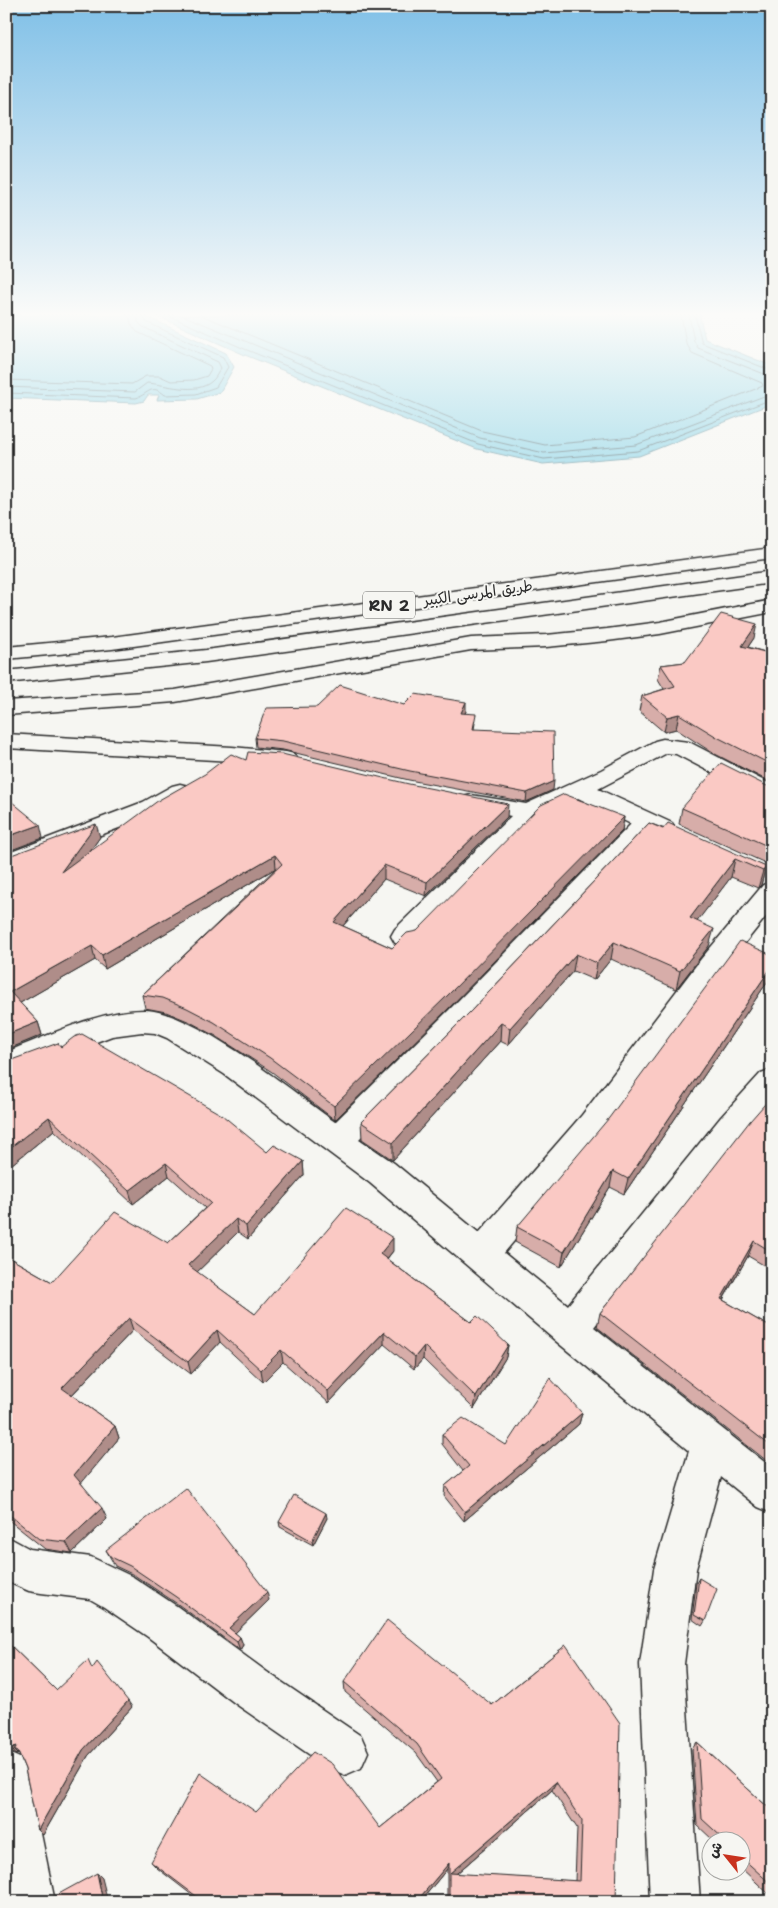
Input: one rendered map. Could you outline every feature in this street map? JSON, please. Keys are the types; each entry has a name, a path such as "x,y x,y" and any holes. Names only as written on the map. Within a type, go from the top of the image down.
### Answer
{"street":[{"name":"طريق المرسى الكبير","path":"6,653 122,642 772,553"},
{"name":"طريق المرسى الكبير","path":"6,677 206,656 772,577"},
{"path":"6,708 175,696 471,644 607,635 660,628 772,606"},
{"path":"6,741 232,754 283,759 308,764"},
{"path":"405,936 529,812 608,775 663,746 673,745 681,747 772,795"},
{"path":"6,863 152,807 201,779 232,754"},
{"path":"578,789 683,838"},
{"path":"446,797 529,812"},
{"path":"337,1140 459,1018 647,822"},
{"path":"481,1255 593,1124 711,966 769,881"},
{"path":"6,1064 109,1025 142,1021 159,1022 177,1030 235,1066 382,1173 570,1330 772,1493"},
{"path":"570,1330 732,1126 772,1081"},
{"path":"675,1902 662,1664 675,1569 710,1444"},
{"path":"7,1561 27,1570 86,1576 102,1582 138,1604 223,1667 345,1752"},
{"path":"6,1775 30,1902"}],"water":[{"path":"366,404 769,404 639,456 543,464 477,449"}],"building":[{"path":"721,614 757,624 742,646 772,654 772,765 717,737 679,714 667,717 642,696 675,686 661,665 685,662"},
{"path":"340,685 404,705 415,694 466,702 461,713 476,714 473,729 553,732 554,781 527,793 410,771 283,741 255,738 266,708 317,707"},
{"path":"248,752 282,754 409,784 508,804 427,882 384,865 334,922 392,948 407,933 417,931 541,805 564,794 624,817 448,995 334,1106 270,1058 214,1022 163,998 142,995 282,864 275,855 102,955 92,946 10,992 38,1022 6,1035 6,857 96,824 61,872 159,800 205,774 231,754 246,760"},
{"path":"721,763 772,788 772,848 682,808"},
{"path":"6,797 40,825 6,837"},
{"path":"649,823 663,829 668,823 766,867 763,871 735,859 690,918 714,929 680,971 614,942 597,963 576,954 510,1028 501,1023 393,1143 361,1122 472,1010"},
{"path":"740,941 772,955 772,966 628,1179 613,1171 564,1252 517,1227 609,1118"},
{"path":"82,1034 222,1115 267,1152 274,1145 303,1161 246,1226 236,1219 188,1265 255,1314 346,1208 393,1238 380,1254 471,1322 477,1316 508,1345 476,1397 424,1346 415,1357 384,1332 328,1391 281,1350 261,1370 217,1330 188,1362 129,1318 62,1388 115,1426 74,1475 102,1508 66,1542 39,1539 6,1512 6,1256 52,1282 115,1212 168,1243 211,1203 166,1163 129,1191 49,1117 6,1151 6,1062 58,1043 61,1047 74,1037"},
{"path":"772,1096 772,1252 754,1241 721,1299 772,1328 772,1447 600,1313 750,1121"},
{"path":"550,1378 582,1413 465,1512 445,1486 469,1466 442,1434 463,1418 506,1445"},
{"path":"186,1488 267,1592 229,1628 240,1637 237,1642 176,1597 130,1566 111,1557 106,1550"},
{"path":"294,1495 326,1513 312,1541 279,1522"},
{"path":"699,1578 717,1589 705,1621 694,1615"},
{"path":"387,1620 492,1705 566,1645 620,1723 616,1902 449,1902 449,1863 416,1902 204,1902 151,1862 200,1773 256,1812 313,1752 332,1764 380,1828 441,1779 417,1744 344,1682","holes":["556,1782 582,1821 580,1881 450,1873"]},
{"path":"6,1641 56,1690 88,1660 92,1669 97,1662 128,1701 83,1750 38,1830 25,1769 18,1752 14,1750 17,1746 6,1747"},
{"path":"697,1742 772,1811 772,1885 750,1865 750,1830 714,1830 702,1819"},
{"path":"97,1873 103,1902 44,1902"}]}
